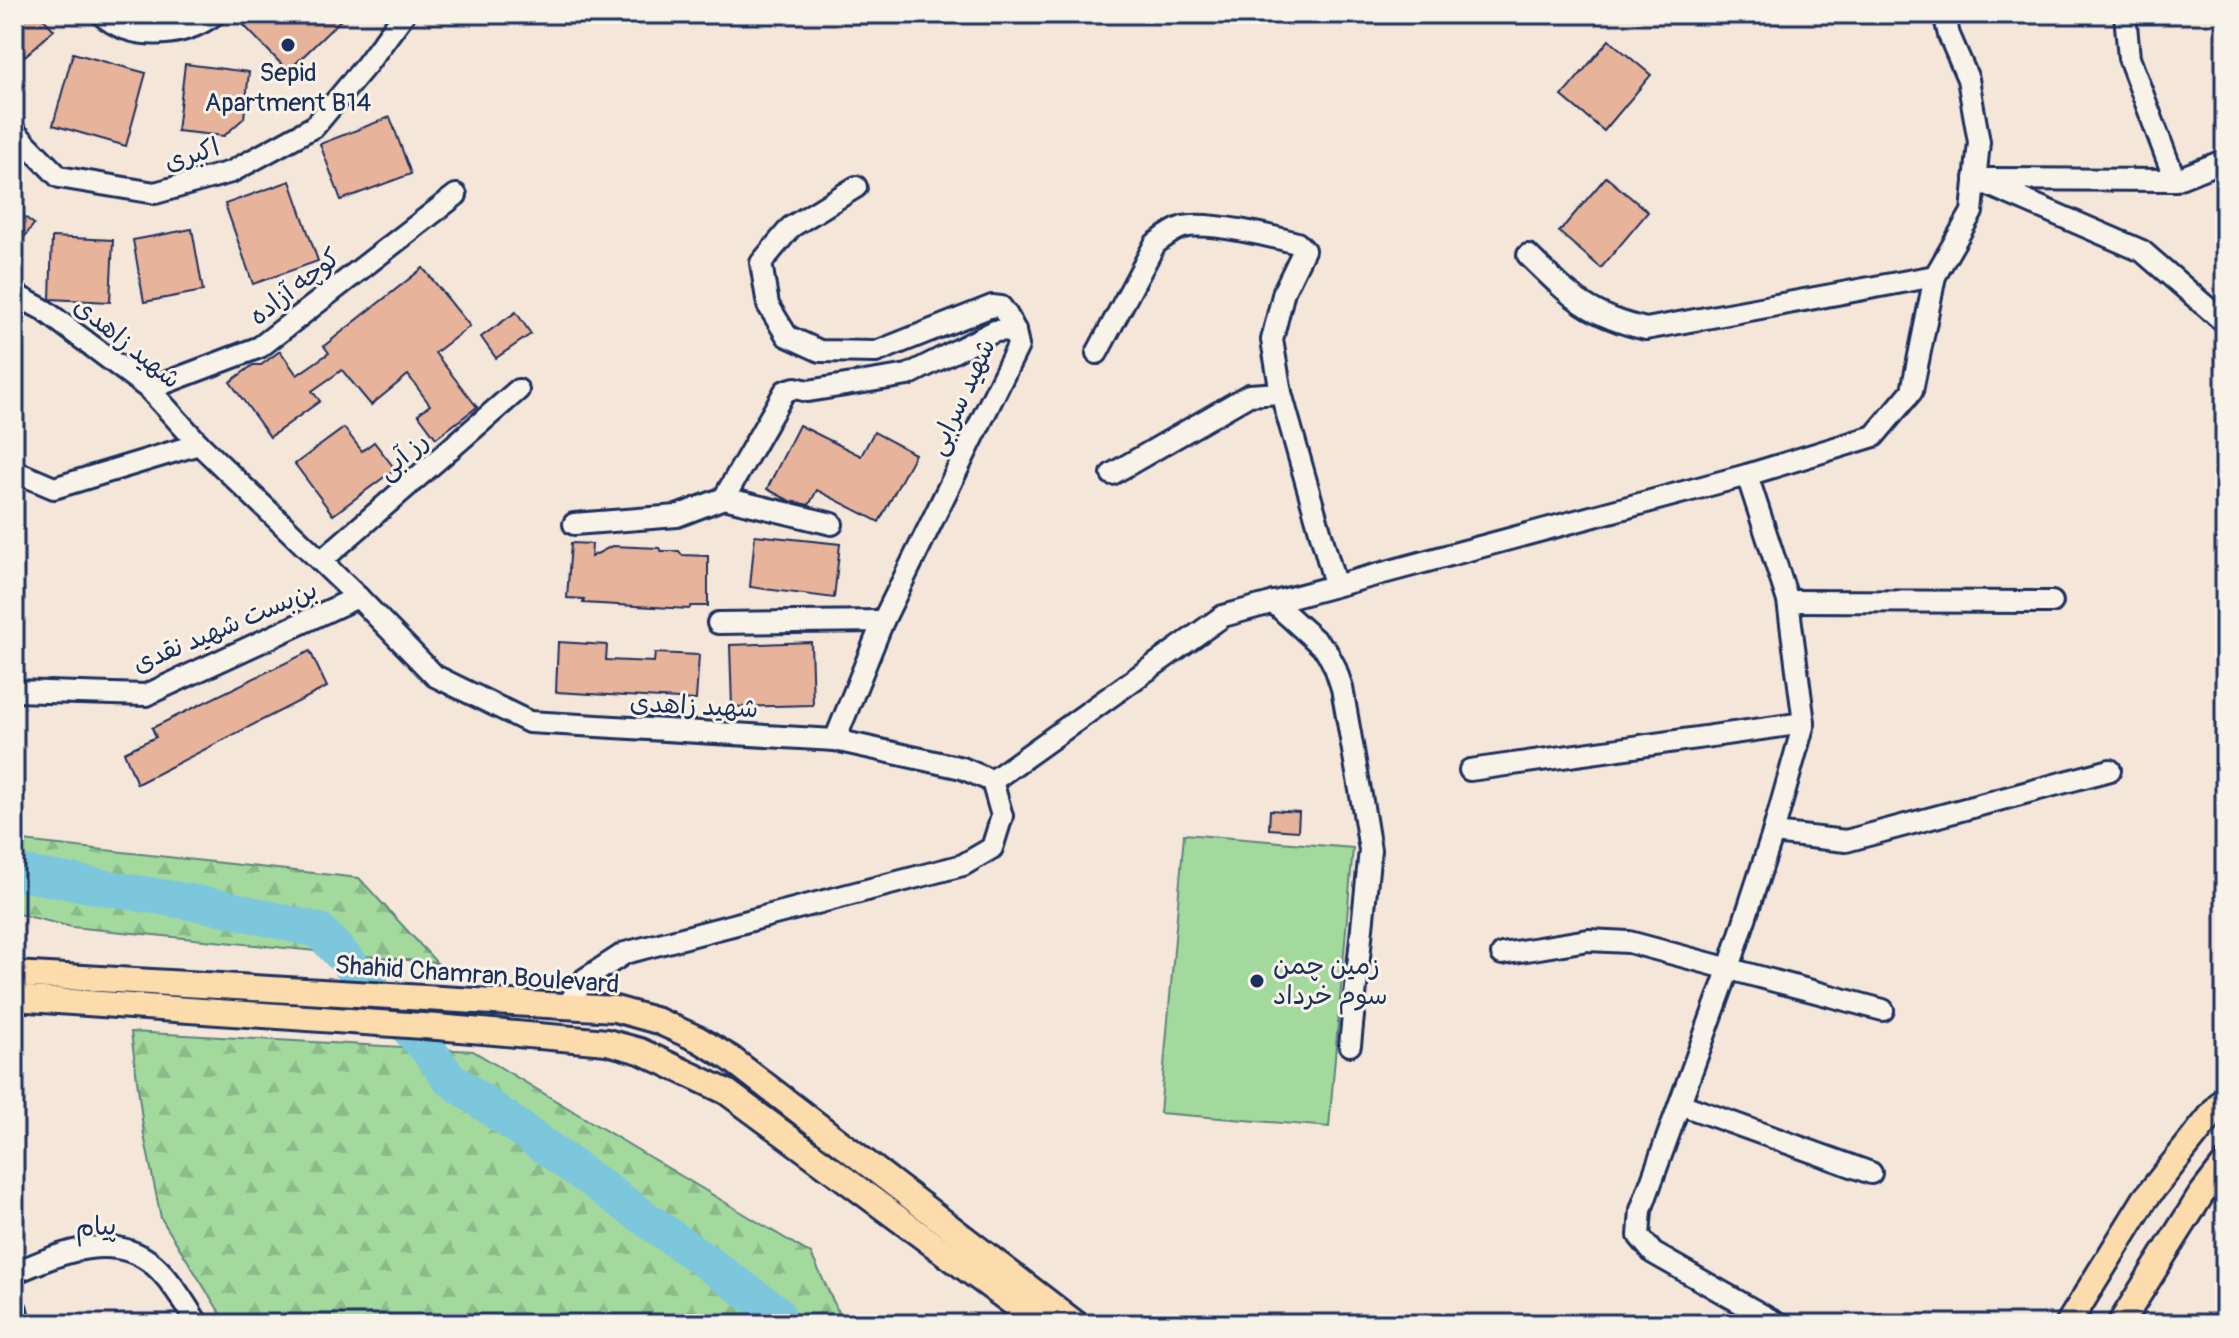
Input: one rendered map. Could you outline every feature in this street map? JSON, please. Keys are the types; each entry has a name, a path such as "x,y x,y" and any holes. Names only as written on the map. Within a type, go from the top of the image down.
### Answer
{"main road":[{"name":"Shahid Chamran Boulevard","path":"14,974 615,1009 658,1021 730,1058 1076,1324"},
{"name":"Shahid Chamran Boulevard","path":"14,998 437,1027 607,1042 640,1051 727,1092 1041,1324"},
{"path":"565,1038 566,1007"},
{"path":"2068,1324 2145,1199 2225,1098"},
{"path":"2120,1324 2201,1195 2225,1164"},
{"path":"14,1310 17,1324"}],"street":[{"path":"101,14 136,32 163,35 203,23 215,14"},
{"name":"اکبری","path":"14,131 59,177 155,193 231,172 315,126 404,14"},
{"path":"566,1007 585,979 625,953 963,865 992,848 1002,816 992,781 1223,616 1747,475 1874,436 1912,391 1935,276 1972,212 1979,142 1968,79 1949,35 1944,14"},
{"path":"2125,14 2129,58 2175,180"},
{"path":"1975,179 2175,180 2225,160"},
{"path":"1975,179 2142,251 2225,323"},
{"path":"856,187 791,227 761,263 768,305 787,336 820,351 876,352 992,306 1001,307 1015,330"},
{"name":"کوچه آزاده","path":"149,389 260,347 456,195"},
{"path":"1097,353 1155,244 1171,233 1184,227 1215,227 1297,243 1304,250 1284,291 1272,340 1281,393 1335,584"},
{"path":"1528,255 1577,302 1619,323 1646,329 1935,276"},
{"name":"شهید زاهدی","path":"14,294 44,310 149,389 199,444 435,676 529,722 835,740 962,768 992,781"},
{"name":"شهید سرابی","path":"724,498 785,391 795,388 808,391 908,375 995,331 1015,330 1018,346 883,621 835,740"},
{"name":"رز آبی","path":"321,561 518,390"},
{"path":"1112,474 1249,395 1281,393"},
{"path":"14,471 54,488 199,444"},
{"path":"1747,475 1788,601 1804,723 1773,833 1729,968 1641,1210 1639,1236 1653,1253 1778,1324"},
{"path":"574,524 677,516 724,498 832,524"},
{"name":"بن‌بست شهید نقدی","path":"14,691 146,695 358,597"},
{"path":"1788,601 2052,602"},
{"path":"1273,602 1326,650 1335,667 1342,688 1363,807 1370,850 1350,1045"},
{"path":"718,623 883,621"},
{"path":"1470,770 1804,723"},
{"path":"1773,833 1846,841 2110,770"},
{"path":"1502,954 1588,940 1629,942 1883,1010"},
{"path":"1680,1104 1871,1173"},
{"name":"پیام","path":"14,1273 83,1248 132,1252 153,1264 179,1294 198,1324"}],"green space":[{"name":"زمین چمن سوم خرداد","path":"1184,834 1353,848 1329,1127 1160,1113"},
{"path":"14,840 359,878 437,963 72,927 14,913"},
{"path":"131,1032 473,1051 811,1254 844,1324 227,1324 161,1218 144,1135"}],"building":[{"path":"14,14 39,14 54,30 14,66"},
{"name":"Sepid Apartment B14","path":"233,14 347,14 288,71"},
{"path":"1609,40 1651,75 1604,131 1562,96"},
{"path":"73,53 146,73 126,146 53,125"},
{"path":"185,64 249,72 244,118 224,136 177,131"},
{"path":"390,117 411,174 341,200 320,144"},
{"path":"1606,177 1648,212 1601,268 1559,232"},
{"path":"290,181 318,261 253,284 225,204"},
{"path":"14,209 34,224 14,251"},
{"path":"192,229 203,291 144,302 133,240"},
{"path":"52,237 113,240 110,302 50,299"},
{"path":"423,268 470,326 435,353 477,407 436,438 418,414 430,405 408,375 371,405 342,370 312,391 320,401 270,437 230,382 280,351 297,375 329,353 324,346"},
{"path":"516,312 531,334 496,358 481,337"},
{"path":"799,425 861,456 874,432 915,454 879,522 817,490 809,505 790,501 767,489"},
{"path":"344,428 362,451 374,442 395,469 333,515 295,464"},
{"path":"755,535 840,544 834,598 750,587"},
{"path":"571,543 592,544 591,557 612,546 659,548 661,551 679,551 682,555 708,556 708,606 691,606 689,609 583,603 584,599 567,598"},
{"path":"558,642 607,645 606,660 654,662 655,653 699,655 696,700 556,692"},
{"path":"811,642 813,705 732,707 730,645"},
{"path":"310,651 327,687 137,784 124,752 156,737 152,728"},
{"path":"1270,810 1299,812 1298,831 1269,829"}],"waterway":[{"path":"14,872 225,908 320,931 429,1051 449,1078 776,1312 781,1324"}],"place":[{"name":"Sepid Apartment B14","path":"288,45"},
{"name":"زمین چمن سوم خرداد","path":"1257,981"}]}
